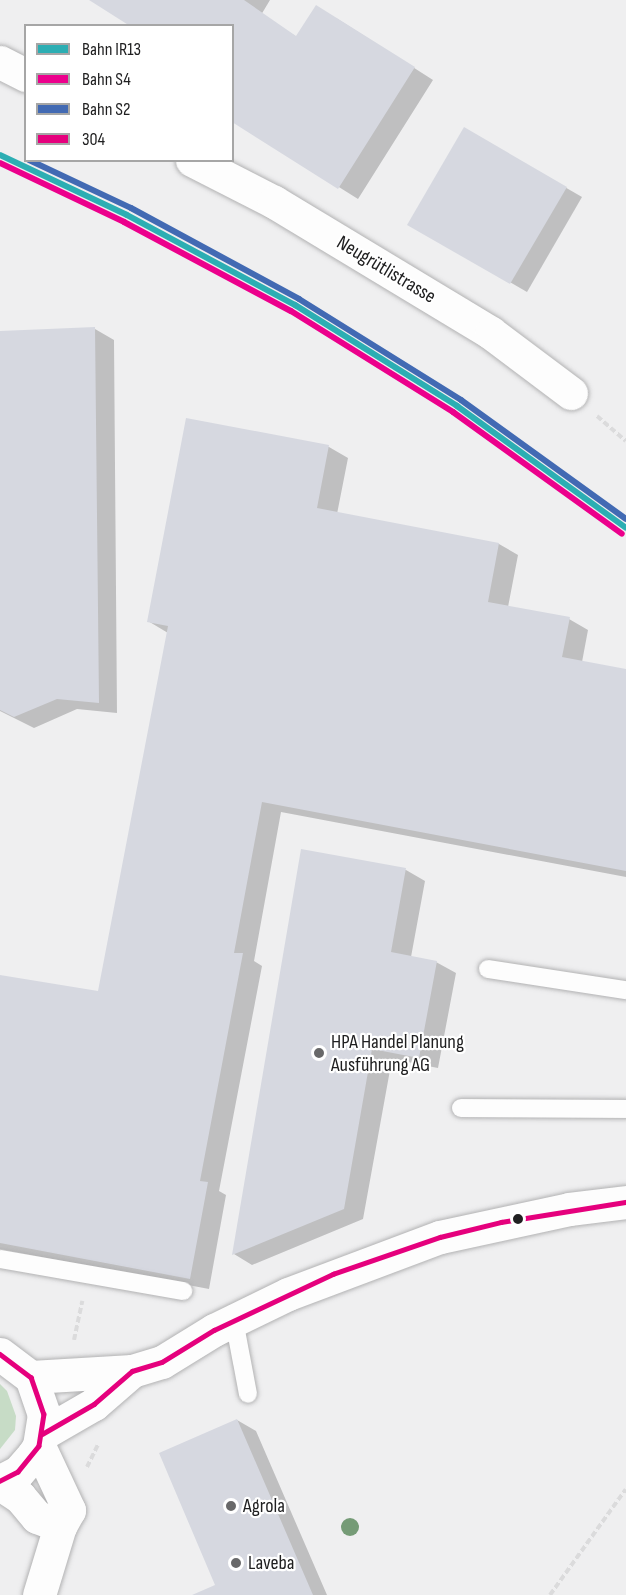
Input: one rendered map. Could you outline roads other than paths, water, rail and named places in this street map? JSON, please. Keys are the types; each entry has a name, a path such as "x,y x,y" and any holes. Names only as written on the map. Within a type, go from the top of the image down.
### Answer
{"main road":[{"path":"0,62 24,74"},
{"name":"Neugrütlistrasse","path":"196,162 274,202 491,333 571,393"},
{"path":"31,1377 132,1371 162,1362 234,1320 333,1274 440,1237 523,1218 626,1202"},
{"path":"0,1354 31,1377 44,1414 41,1440 69,1510 60,1526 39,1595"},
{"path":"60,1526 37,1517 20,1497 0,1483 18,1472 41,1440 94,1404 132,1371"}],"lane":[{"path":"488,969 626,990"},
{"path":"461,1108 626,1108"},
{"path":"0,1259 88,1272 183,1291"},
{"path":"234,1320 248,1394"}],"rail line":[{"name":"IR13","path":"0,155 127,215 295,305 457,406 626,528"},
{"name":"S2","path":"33,162 131,208 299,299 461,400 626,519"},
{"name":"S4","path":"0,163 124,222 291,311 453,412 622,534"}],"place":[{"name":"HPA Handel Planung Ausführung AG","path":"319,1053"},
{"name":"Agrola","path":"231,1506"},
{"name":"Laveba","path":"236,1563"}]}
